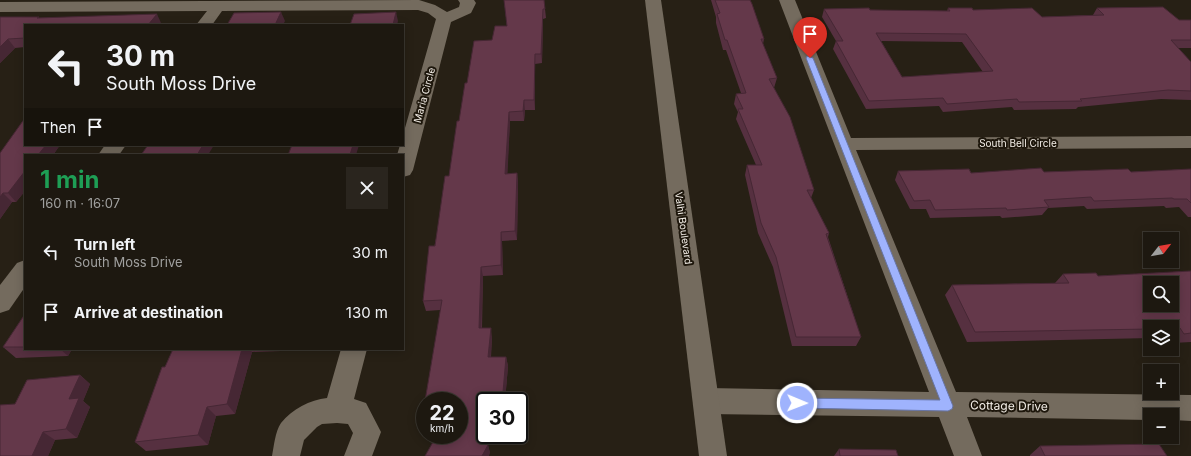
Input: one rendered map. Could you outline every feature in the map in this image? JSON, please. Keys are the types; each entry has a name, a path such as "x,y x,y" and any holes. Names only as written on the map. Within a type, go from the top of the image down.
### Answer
{"street":[{"path":"0,7 425,3 438,12 444,20 466,10 468,3 466,0"},
{"name":"Valhi Boulevard","path":"653,0 713,456"},
{"path":"787,0 968,456"},
{"path":"205,24 218,6"},
{"name":"Maria Circle","path":"404,166 444,20"},
{"name":"South Bell Circle","path":"844,144 1191,142"},
{"path":"109,154 115,146"},
{"path":"0,303 24,270"},
{"path":"337,410 354,350"},
{"name":"Cottage Drive","path":"706,401 948,406 1191,408"},
{"path":"286,456 291,433 307,418 318,412 337,410 356,412 367,432 358,456"}],"building":[{"path":"504,0 544,0 545,9 543,9 541,54 535,54 534,100 524,100 523,111 509,112 505,174 517,173 515,231 501,232 501,265 481,267 479,328 491,328 488,357 506,357 503,392 476,392 476,444 488,445 482,456 425,456 432,444 468,444 468,392 427,392 442,300 423,301 429,246 435,246 445,176 449,176 457,121 459,121 474,41 492,40 495,26 507,26"},
{"path":"715,0 750,0 752,4 764,39 761,39 777,78 769,79 790,117 814,190 807,190 829,233 826,234 861,337 796,337 776,257 761,223 747,165 762,165 738,109 743,109 736,94 746,93 727,40 725,40 717,14 720,13"},
{"path":"1163,7 1179,20 1191,20 1191,40 1171,40 1191,62 1191,91 1168,90 1080,99 1082,101 1019,102 1017,99 947,104 943,98 869,101 836,41 843,41 824,9 869,8 870,10 950,11 948,8 972,8 973,10 1032,8 1042,17 1104,15 1097,8","holes":["876,33 966,34 993,71 902,77"]},
{"path":"281,12 275,24 228,24 234,13"},
{"path":"396,12 393,24 350,24 354,14"},
{"path":"157,14 149,24 24,24 24,38 8,39 0,47 0,17 39,17 37,18"},
{"path":"24,119 24,146 45,146 39,154 24,154 24,172 8,193 3,193 0,197 0,153"},
{"path":"147,146 202,146 198,154 142,154"},
{"path":"292,146 353,146 350,154 288,154"},
{"path":"1041,168 1044,172 1128,169 1131,172 1191,169 1191,203 1187,199 1172,198 1094,201 1091,197 1044,200 1049,207 1007,210 1006,208 935,210 930,200 914,201 898,171 969,169 971,173"},
{"path":"1191,271 1191,333 1184,334 1179,328 1179,320 1143,320 1143,329 975,332 952,285 1069,283 1063,274 1096,273 1098,276"},
{"path":"24,316 24,347 3,347"},
{"path":"173,350 242,350 227,404 207,407 198,435 135,442 162,367 165,367"},
{"path":"80,375 69,399 79,398 66,429 43,432 32,456 0,456 0,405 15,404 27,380"},
{"path":"1159,444 1167,456 1045,456 1040,446"},
{"path":"839,449 896,450 898,456 840,456"}],"route":[{"path":"797,403 948,406 810,58"}]}
